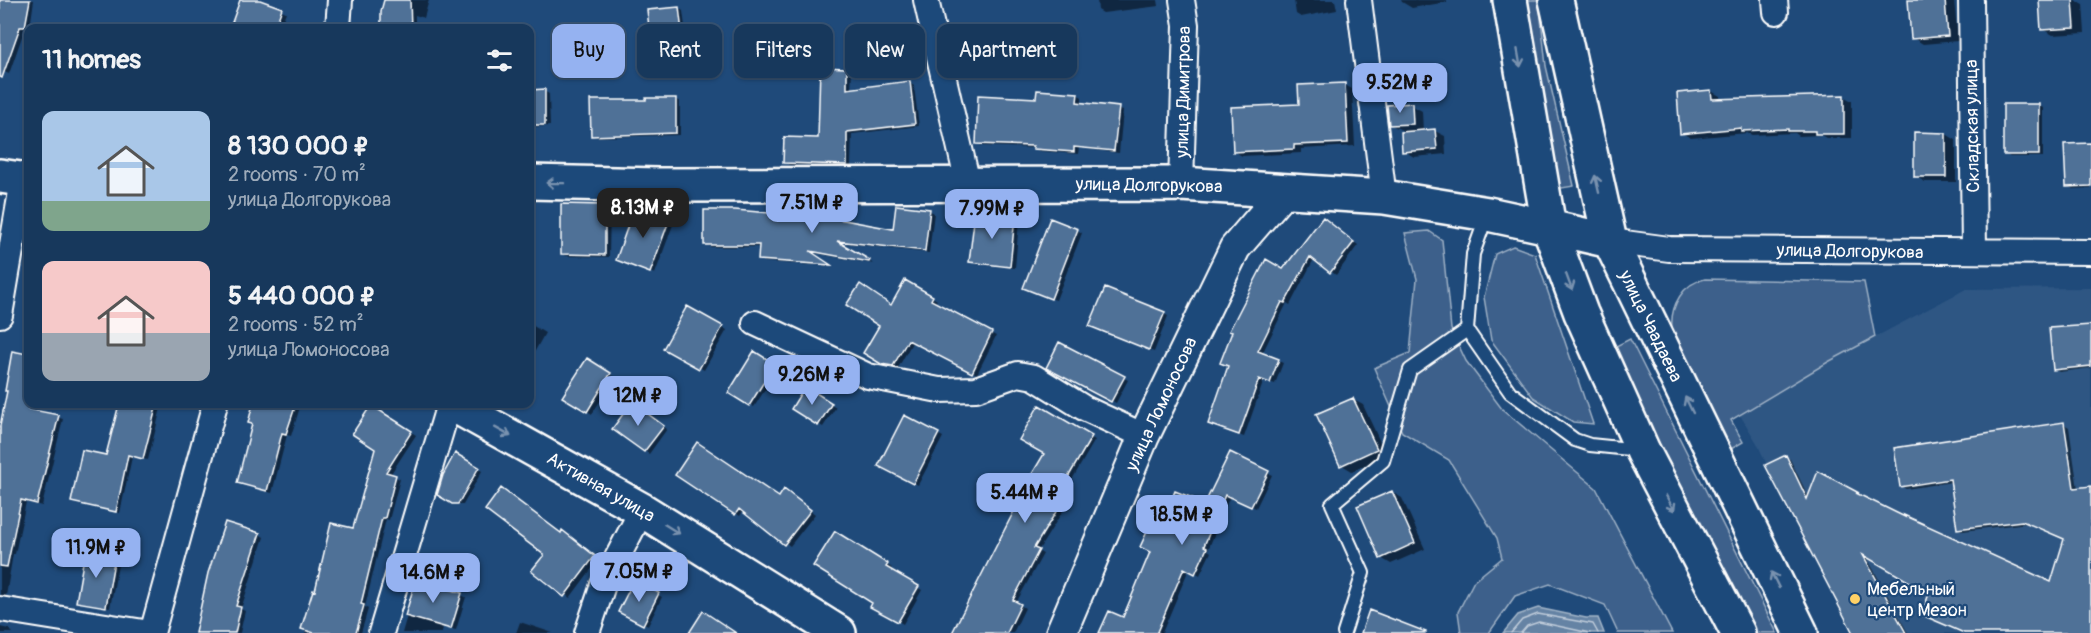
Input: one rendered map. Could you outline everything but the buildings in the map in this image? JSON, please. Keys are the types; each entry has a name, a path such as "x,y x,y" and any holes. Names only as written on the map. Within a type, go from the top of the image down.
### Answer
{"main road":[{"path":"1510,0 1549,227 1581,314 1642,451 1738,633"},
{"name":"улица Чаадаева","path":"1556,0 1610,241 1801,633"},
{"name":"улица Долгорукова","path":"534,182 658,185 1181,184 1384,196 1488,214 1610,241"},
{"name":"Активная улица","path":"457,408 642,510 835,632"}],"street":[{"path":"338,24 340,0"},
{"path":"926,0 968,184"},
{"name":"улица Димитрова","path":"1181,184 1186,25 1182,0"},
{"path":"1359,0 1384,196"},
{"name":"Складская улица","path":"1971,0 1974,251"},
{"path":"0,315 17,179"},
{"name":"улица Ломоносова","path":"1061,633 1144,436 1235,248 1285,190"},
{"name":"улица Долгорукова","path":"1610,241 1669,249 2091,252"},
{"path":"755,324 868,376 939,390 976,389 1018,374 1034,377 1084,408 1144,436"},
{"path":"0,609 151,633 214,408"},
{"path":"381,633 449,408"},
{"path":"587,633 603,585 642,510"}],"lane":[{"path":"1488,214 1473,254 1467,330 1510,392 1575,440 1590,445 1642,451"},
{"path":"1344,633 1363,573 1332,504 1383,461 1410,370 1467,330"}],"shaded area":[{"path":"1522,0 1539,0 1546,66 1574,186 1556,189"},
{"path":"1429,231 1442,240 1451,329 1466,361 1502,409 1596,488 1672,633 1618,633 1605,605 1550,584 1515,596 1489,633 1461,633 1458,612 1474,581 1502,558 1497,538 1449,460 1402,432 1374,368 1410,353 1417,279 1405,233"},
{"path":"1513,246 1535,254 1593,424 1573,422 1533,397 1491,340 1484,297 1495,254"},
{"path":"1705,279 1864,282 1875,337 1828,362 1731,420 1743,442 1726,452 1680,358 1672,328 1673,312 1684,290 1697,281"},
{"path":"2091,288 2091,633 1853,633 1787,509 1757,443 1740,415 1828,362 1966,289"},
{"path":"1630,339 1777,633 1753,633 1668,466 1612,348"}],"water":[{"path":"1538,608 1586,618 1598,618 1604,633 1503,633 1518,615"}],"place":[{"name":"Мебельный центр Мезон","path":"1855,599"}]}
